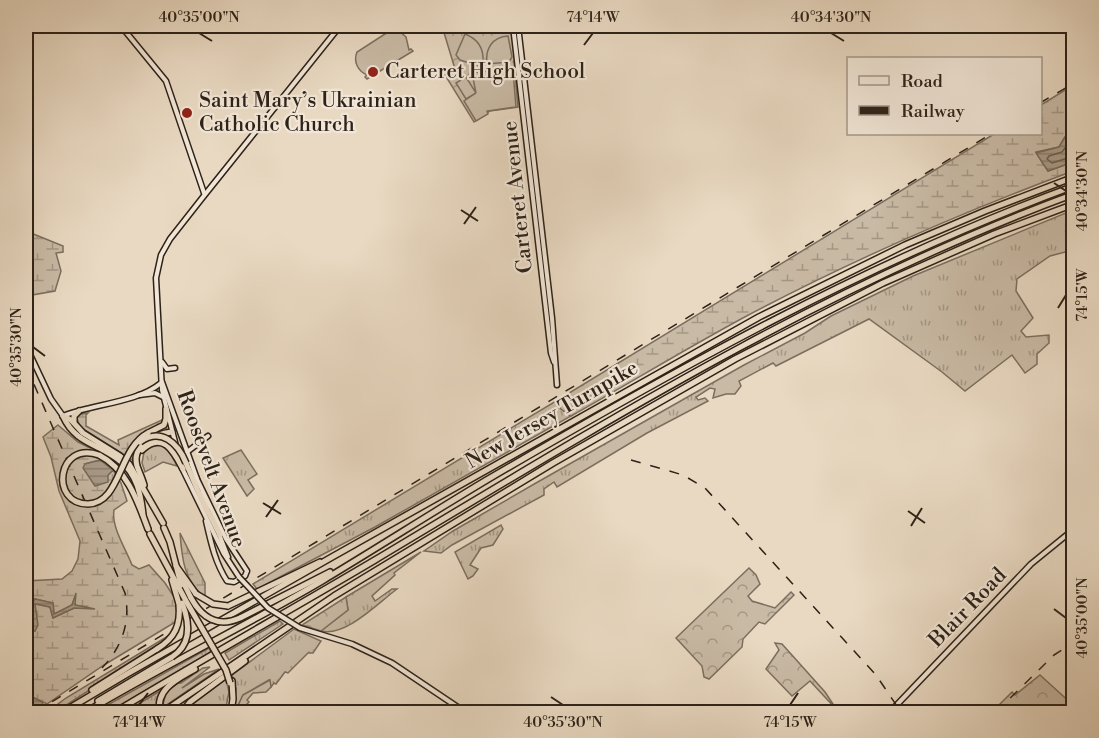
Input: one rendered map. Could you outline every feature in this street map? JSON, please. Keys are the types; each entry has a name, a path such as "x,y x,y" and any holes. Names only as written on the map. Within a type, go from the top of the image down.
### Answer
{"highway":[{"name":"New Jersey Turnpike","path":"88,695 799,296 944,228 1074,177"},
{"name":"New Jersey Turnpike","path":"86,712 346,566 488,480 803,304 947,236 1074,186"},
{"name":"New Jersey Turnpike","path":"115,712 532,465 766,332 911,260 1074,194"},
{"name":"New Jersey Turnpike","path":"164,711 334,596 553,463 771,339 925,264 994,234 1074,204"},
{"path":"116,481 130,448 139,438 164,425 166,409"},
{"path":"74,424 74,417 79,411"},
{"path":"63,416 87,435 126,460 134,471 164,526 187,600 188,634 181,650 80,712"},
{"path":"63,416 66,425 80,438 117,458 129,469 140,494 143,515"},
{"path":"149,498 137,460 143,445 154,436 172,432"},
{"path":"184,466 180,450 172,441 161,436 150,436 135,447 116,481 105,496 93,503 78,502 66,492 62,477 70,460 84,453 99,455 112,463 124,477 166,564 224,663 231,682 233,699 229,712"},
{"path":"140,471 141,451 147,446 156,442 171,449 184,466 220,535"},
{"path":"187,600 228,606 315,563 332,557"},
{"path":"166,564 175,587 187,600 213,621 227,623 335,569 346,566"},
{"path":"63,712 167,643 176,632 187,600 176,565"},
{"path":"182,712 187,704 288,627"},
{"path":"164,711 159,705 161,696 168,686 247,634"}],"street":[{"path":"121,26 163,76 204,194"},
{"name":"Roosevelt Avenue","path":"340,26 204,194 170,239 161,255 156,278 163,397 172,432 204,515 232,567 268,608 300,628 352,644 392,663 465,712"},
{"name":"Carteret Avenue","path":"513,26 551,353 556,365"},
{"name":"Carteret Avenue","path":"518,26 541,221 557,385"},
{"path":"26,346 52,402 63,416 135,395 152,389 162,382"},
{"path":"160,356 164,367 175,368"},
{"name":"Roosevelt Avenue","path":"162,382 178,430 232,567"},
{"path":"135,395 154,393 163,397"},
{"path":"172,432 178,430"},
{"path":"187,453 191,447 208,436"},
{"path":"196,477 226,539 247,571 245,576 234,582 227,581 218,565 204,515"},
{"name":"Blair Road","path":"890,712 1026,569 1074,529"}],"green space":[{"path":"442,26 511,26 516,59 514,61 518,107 490,111 474,122 445,75 455,69"},
{"path":"398,30 406,37 409,50 413,51 367,79 365,77 367,75 357,66 357,52 388,32"},
{"path":"465,34 477,41 481,48 483,62 479,66 460,60 456,55"},
{"path":"508,36 512,57 509,62 487,64 487,53 494,41"},
{"path":"508,68 513,71 516,107 487,111 488,114 476,121 464,101 476,93 472,73"},
{"path":"466,77 476,93 466,99 456,83"},
{"path":"1073,85 1073,135 1065,137 1059,147 1036,152 1048,171 1073,162 1073,171 947,221 822,278 741,319 571,416 561,409 556,401 992,135 1042,135 1042,104"},
{"path":"1073,210 1073,250 1050,256 1017,279 1016,291 1033,318 1021,331 1026,337 1049,335 1049,343 1037,354 1037,364 1025,373 1012,355 965,391 869,319 776,366 773,363 739,381 741,386 735,394 713,398 715,389 710,388 696,397 698,400 705,398 708,401 647,433 557,487 554,482 544,489 544,495 441,553 424,551 453,531 536,483 805,333 831,316 913,276"},
{"path":"26,231 63,246 63,252 56,253 61,271 55,291 26,296"},
{"path":"556,401 561,409 571,416 375,527 257,589 253,584"},
{"path":"88,413 86,426 119,445 118,440 164,419 167,430 155,434 146,441 132,460 80,427 77,418 81,414"},
{"path":"58,425 78,442 96,451 100,460 85,464 108,475 113,470 121,483 127,501 114,510 115,524 120,538 132,565 139,569 149,565 165,583 176,600 177,621 104,665 47,704 26,694 26,627 28,630 35,631 35,603 50,607 53,618 74,608 90,608 75,605 75,597 72,605 54,615 53,603 35,599 32,627 26,620 26,581 62,579 72,571 78,559 80,541 59,491 51,457 43,437"},
{"path":"162,445 170,452 177,466 163,462 145,472 142,463 144,452 152,446"},
{"path":"241,450 257,474 248,480 254,489 247,496 223,458"},
{"path":"501,525 503,529 493,545 481,548 470,565 478,569 468,579 455,552"},
{"path":"180,533 205,583 205,598 188,577"},
{"path":"421,552 394,573 395,575 372,596 375,601 392,589 397,589 361,618 341,629 321,631 348,610 346,597"},
{"path":"749,568 756,575 760,584 748,596 752,601 775,608 791,592 794,595 765,624 759,622 743,639 742,647 709,679 704,677 702,666 676,638"},
{"path":"346,597 348,610 321,631 302,625"},
{"path":"280,621 283,624 229,660 225,653"},
{"path":"294,629 321,641 313,653 308,653 288,673 285,672 276,684 274,683 271,687 269,680 243,695 233,712 236,689 232,675"},
{"path":"173,633 166,641 57,711 58,704 66,698"},
{"path":"775,643 782,644 825,692 837,710 810,681 792,696 766,669 779,650"},
{"path":"209,648 211,652 109,712 95,712"},
{"path":"210,667 182,688 204,674 219,669 162,708 166,693 177,683 181,683 203,668"},
{"path":"1040,675 1073,705 1073,712 992,712 1012,692 1015,695"},
{"path":"226,679 229,692 225,712 185,712 191,704"},
{"path":"270,680 271,687 266,692 253,693 247,700 249,702 239,712 235,712 243,695"},
{"path":"165,688 158,697 158,710 155,712 125,712"}],"water":[{"path":"1073,135 1073,162 1048,171 1036,153 1059,147 1065,137"},
{"path":"100,460 113,470 108,475 108,482 95,486 83,468 85,464"},
{"path":"76,593 75,605 95,609 74,608 53,618 50,607 35,604 38,625 35,631 27,630 26,620 32,626 29,607 35,599 53,603 54,614 72,605"},
{"path":"26,694 42,702 45,709 52,712 26,712"}],"railway":[{"path":"1042,102 1074,83"},
{"path":"35,712 989,135"},
{"path":"26,366 125,593 127,614 123,634 115,652 102,668"},
{"path":"631,460 683,475 705,488 876,675 901,712"},
{"path":"996,712 1054,655 1074,642"}],"place":[{"name":"Carteret High School","path":"373,72"},
{"name":"Saint Mary’s Ukrainian Catholic Church","path":"187,113"}]}
